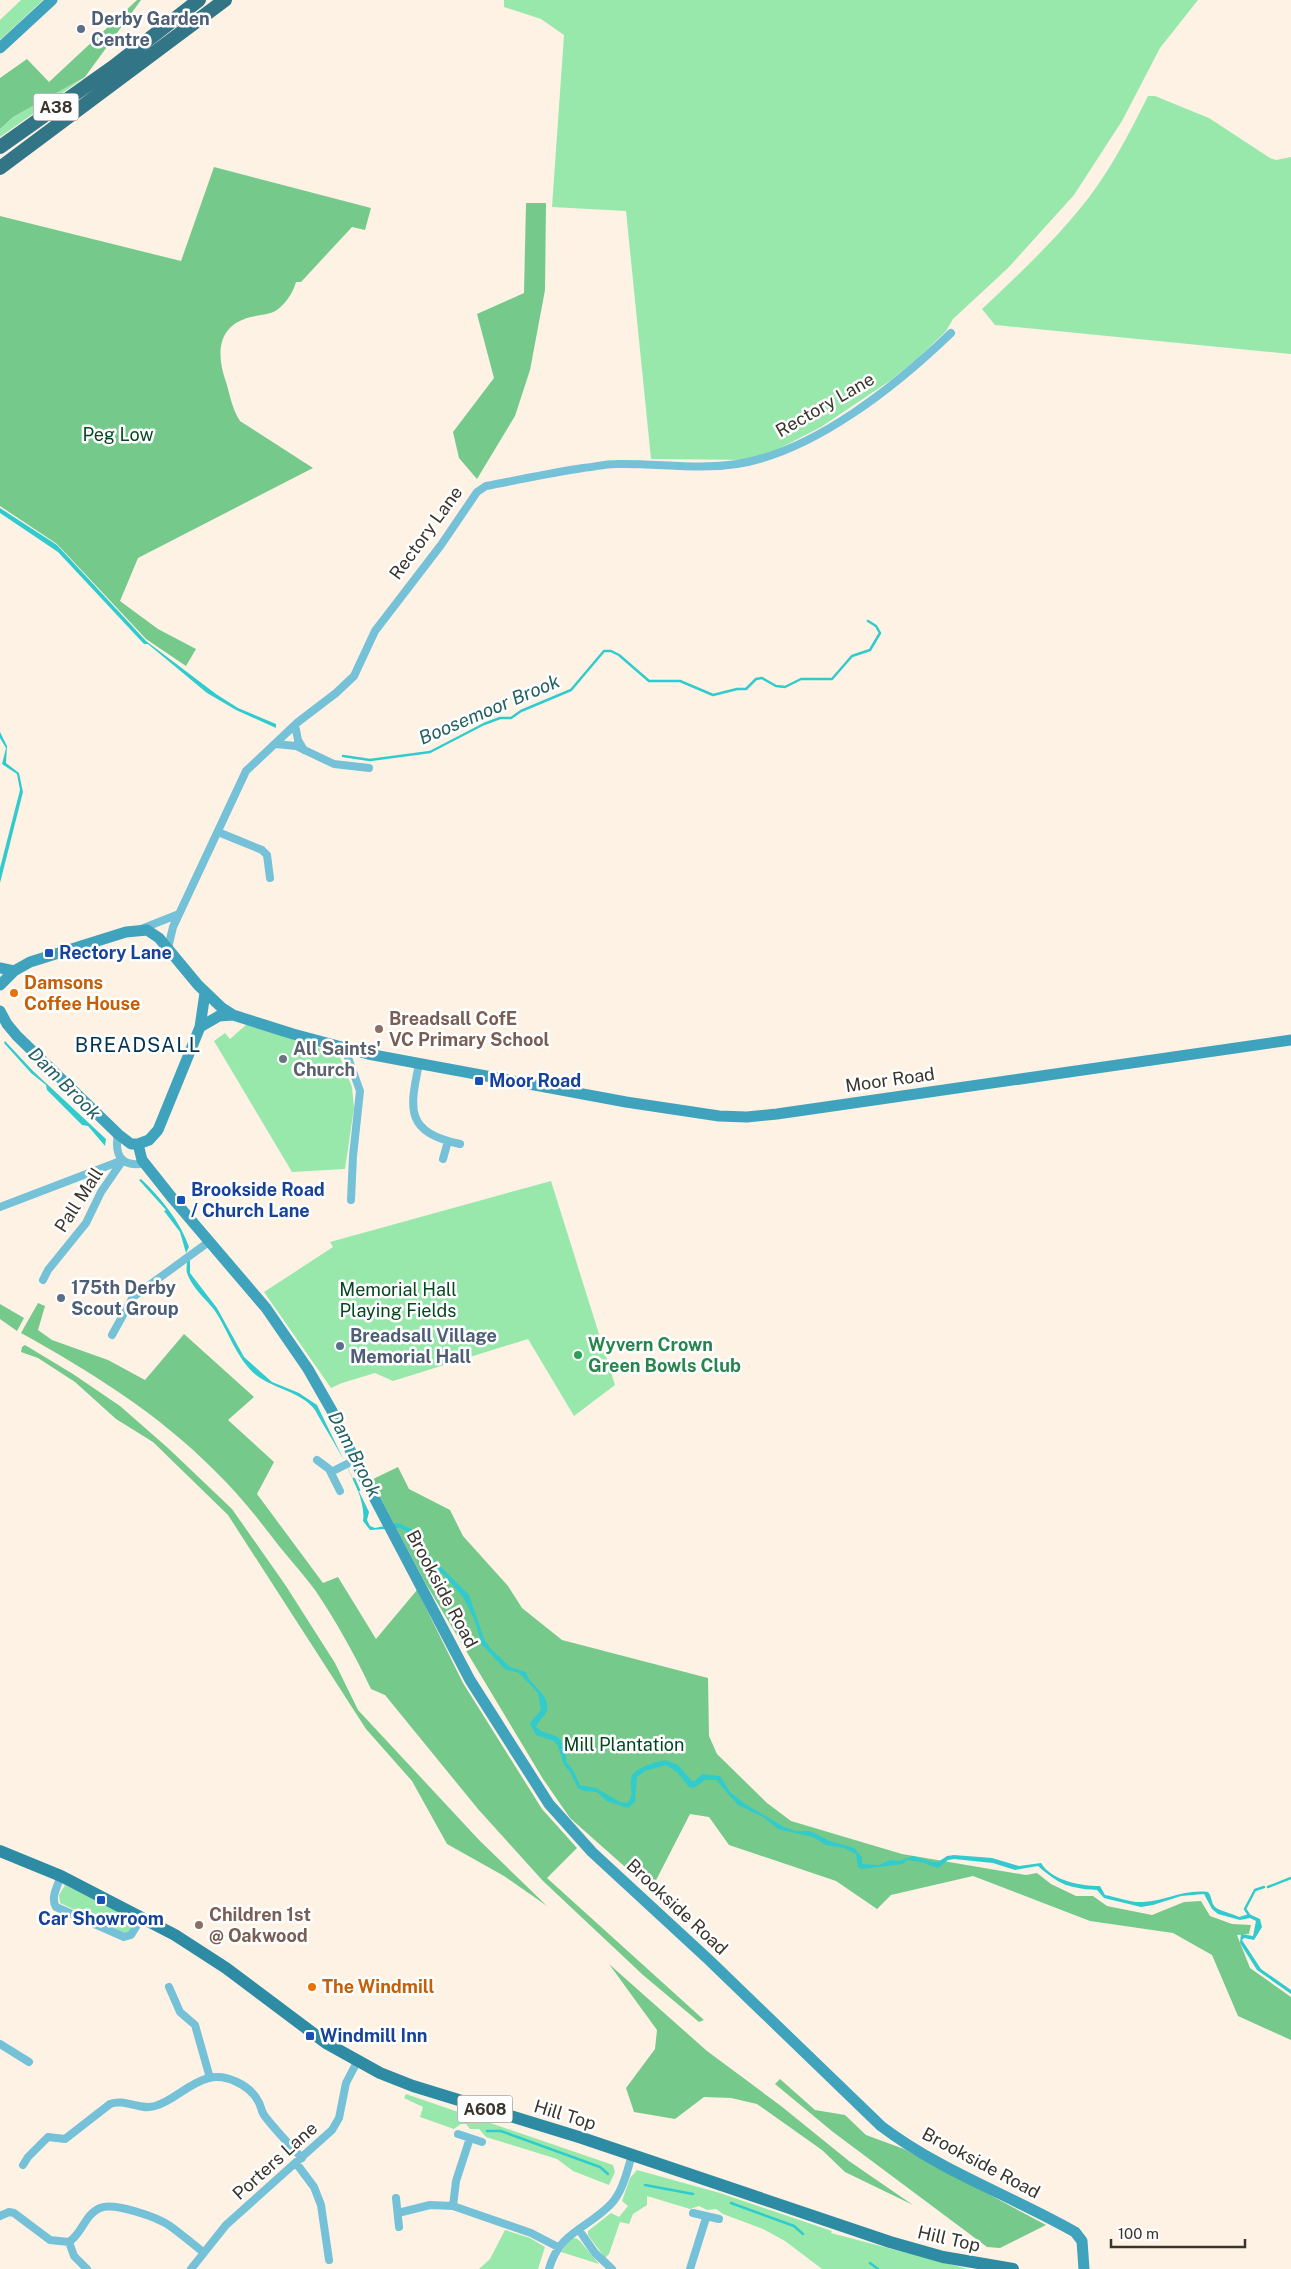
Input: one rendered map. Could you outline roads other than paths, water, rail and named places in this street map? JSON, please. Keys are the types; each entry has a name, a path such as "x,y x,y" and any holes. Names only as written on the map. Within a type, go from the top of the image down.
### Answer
{"highway":[{"name":"A38","path":"0,147 113,66 199,0"},
{"name":"A38","path":"0,168 225,0"}],"main road":[{"name":"Hill Top","path":"0,1851 61,1876 142,1917 226,1968 326,2043 356,2062 412,2086 632,2155 924,2252 977,2264 1012,2269"}],"street":[{"path":"0,48 52,0"},
{"name":"Rectory Lane","path":"168,948 179,914 246,771 295,725 336,693 354,676 375,631 441,545 477,492 486,486 545,474 615,464 714,466 738,464 772,455 837,422 883,393 917,366 951,333"},
{"path":"295,725 298,740 304,750"},
{"path":"274,744 284,744 304,750 334,764 369,768"},
{"path":"218,832 262,850 267,855 269,861 270,878"},
{"path":"0,984 14,971 30,962 126,932 140,930 179,914"},
{"path":"140,930 153,932 168,948"},
{"name":"Moor Road","path":"168,948 205,993 233,1015 345,1048 419,1064 626,1102 719,1116 747,1117 1291,1040"},
{"path":"0,968 14,971"},
{"path":"0,1010 3,1027 118,1134 131,1144 138,1144 153,1136 162,1123 181,1070 200,1027 205,993"},
{"path":"200,1027 219,1016 233,1015"},
{"path":"345,1048 360,1091 352,1156 351,1200"},
{"path":"419,1064 412,1101 418,1124 424,1131 460,1144"},
{"path":"118,1134 117,1151 123,1160 132,1165 145,1163"},
{"path":"443,1160 448,1141"},
{"name":"Brookside Road","path":"138,1144 140,1156 145,1163 242,1277 286,1334 326,1399 352,1462 386,1521 470,1680 549,1804 578,1838 709,1960 881,2126 929,2156 1075,2232 1082,2241 1084,2269"},
{"path":"0,1207 123,1160"},
{"name":"Pall Mall","path":"42,1280 86,1223 101,1192 123,1160"},
{"path":"112,1335 133,1297 210,1241"},
{"path":"317,1460 325,1464 331,1472 340,1491"},
{"path":"331,1472 352,1462"},
{"path":"61,1876 54,1897 56,1906 124,1937 131,1935 142,1917"},
{"path":"169,1987 180,2012 195,2025 210,2078"},
{"path":"0,2044 28,2062"},
{"name":"Porters Lane","path":"191,2269 226,2226 299,2161 335,2125 346,2083 356,2062"},
{"path":"23,2165 47,2133 65,2138 110,2104 119,2101 146,2107 155,2106 190,2085 210,2078 232,2080 248,2088 258,2100 263,2114 299,2161 314,2187 320,2205 329,2260"},
{"path":"458,2134 482,2142"},
{"path":"453,2206 456,2182 470,2138"},
{"path":"549,2269 558,2247 611,2204 619,2193 632,2155"},
{"path":"396,2198 399,2227"},
{"path":"398,2213 430,2205 453,2206 531,2232 558,2247"},
{"path":"0,2216 9,2212 14,2213 50,2240 69,2242 77,2236 95,2211 100,2208 111,2207 158,2219 203,2252"},
{"path":"693,2213 706,2218 720,2220"},
{"path":"690,2269 706,2218"},
{"path":"579,2230 595,2253 612,2269"},
{"path":"69,2242 74,2256 87,2269"}],"water":[{"path":"0,508 57,545 146,641 216,694 238,708 276,724 276,728 236,710 207,693 148,644 144,644 58,552 0,513"},
{"path":"0,732 7,746 6,763 19,773 23,792 0,883 0,868 20,790 17,774 2,764 6,748 0,738"},
{"path":"5,1041 33,1071 106,1139 105,1146 88,1126 82,1125 47,1090 46,1085 31,1073 4,1043"},
{"path":"141,1179 163,1202 181,1228 189,1247 186,1253 180,1232 164,1211 166,1210 139,1180"},
{"path":"190,1260 190,1273 217,1308 244,1357 272,1382 299,1393 317,1405 344,1461 315,1410 309,1404 303,1399 263,1380 243,1361 215,1311 189,1278 187,1262"},
{"path":"355,1483 369,1512 367,1520 370,1526 375,1528 398,1523 416,1531 431,1557 469,1595 484,1639 491,1649 510,1667 526,1672 545,1699 547,1710 536,1727 541,1731 558,1737 565,1750 567,1763 573,1770 580,1785 596,1788 620,1802 627,1803 631,1796 631,1780 634,1773 647,1765 665,1760 678,1765 692,1781 695,1781 702,1774 720,1776 730,1792 745,1804 784,1827 796,1831 810,1831 830,1841 854,1848 862,1857 862,1864 879,1865 890,1860 899,1861 913,1856 933,1862 938,1862 947,1856 954,1855 992,1858 1019,1866 1041,1863 1059,1878 1084,1885 1100,1886 1105,1895 1134,1902 1151,1901 1191,1892 1208,1892 1217,1908 1239,1917 1249,1914 1260,1919 1262,1927 1254,1940 1244,1938 1242,1940 1261,1969 1291,1990 1291,1994 1257,1970 1240,1943 1241,1934 1253,1936 1256,1921 1250,1918 1240,1920 1218,1914 1212,1909 1204,1894 1181,1896 1141,1907 1104,1898 1097,1890 1071,1887 1052,1877 1038,1866 1015,1870 993,1863 954,1859 948,1860 938,1868 921,1862 907,1860 903,1864 862,1869 858,1867 856,1854 844,1848 826,1845 813,1837 778,1829 763,1817 738,1805 716,1780 705,1780 694,1788 689,1787 677,1772 666,1765 645,1771 637,1777 635,1802 628,1808 607,1801 597,1792 584,1791 578,1788 564,1765 558,1746 554,1741 536,1735 530,1723 541,1710 538,1693 519,1673 505,1669 482,1645 474,1619 463,1597 443,1574 429,1564 415,1536 400,1528 370,1530 363,1521 363,1509"}],"waterway":[{"name":"Boosemoor Brook","path":"343,756 370,760 430,752 484,724 500,718 511,718 521,711 571,690 604,651 611,651 619,655 649,681 680,681 713,695 737,689 746,689 756,679 762,678 776,686 785,687 801,679 832,679 852,656 870,650 880,633 876,626 868,621"},
{"name":"Dam Brook","path":"354,1479 359,1490"},
{"path":"1268,1887 1291,1878"},
{"path":"1249,1915 1245,1909 1255,1890 1264,1887"},
{"path":"487,2131 501,2131 600,2167 608,2174"},
{"path":"645,2185 693,2194"},
{"path":"731,2203 794,2226 803,2234"},
{"path":"870,2263 878,2269"}],"place":[{"name":"Derby Garden Centre","path":"81,29"},
{"name":"Rectory Lane","path":"49,953"},
{"name":"Damsons Coffee House","path":"14,993"},
{"name":"Breadsall CofE VC Primary School","path":"379,1029"},
{"name":"All Saints' Church","path":"283,1059"},
{"name":"Moor Road","path":"479,1081"},
{"name":"Brookside Road / Church Lane","path":"181,1200"},
{"name":"175th Derby Scout Group","path":"61,1298"},
{"name":"Breadsall Village Memorial Hall","path":"340,1346"},
{"name":"Wyvern Crown Green Bowls Club","path":"578,1355"},
{"name":"Car Showroom","path":"101,1900"},
{"name":"Children 1st @ Oakwood","path":"199,1925"},
{"name":"The Windmill","path":"312,1987"},
{"name":"Windmill Inn","path":"310,2036"}],"district":[{"name":"BREADSALL","path":"138,1045"}],"park label":[{"name":"Peg Low","path":"118,435"},
{"name":"Memorial Hall Playing Fields","path":"398,1300"},
{"name":"Mill Plantation","path":"624,1745"}]}
